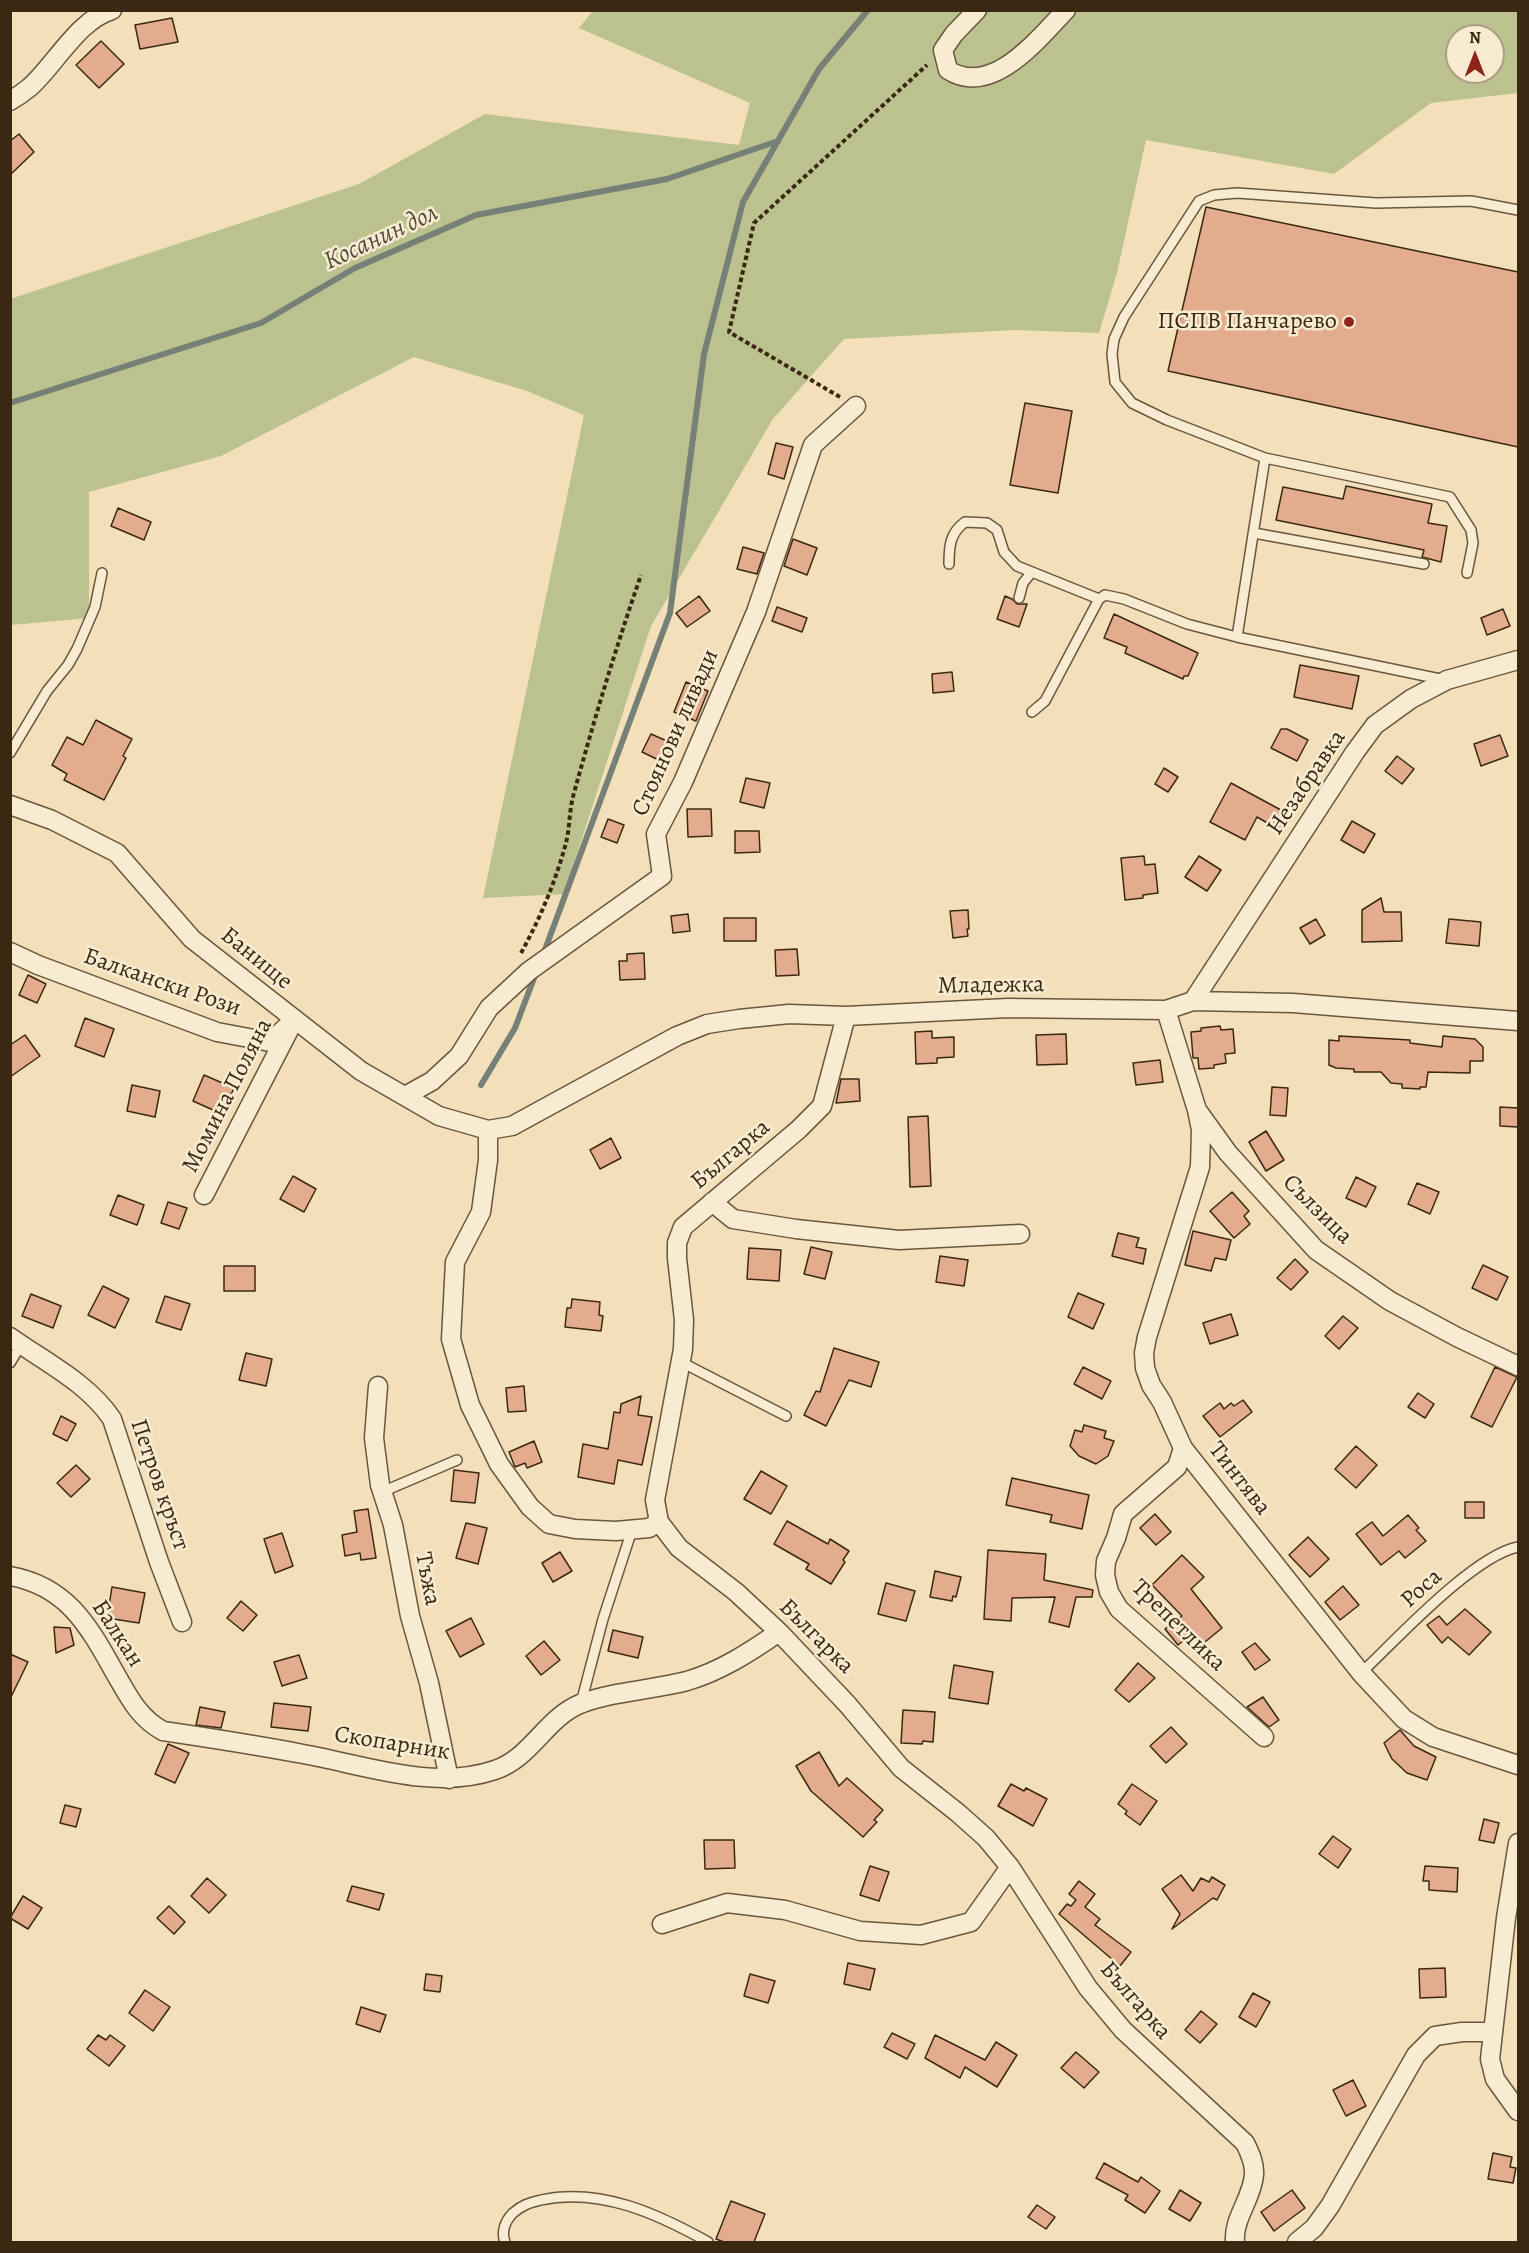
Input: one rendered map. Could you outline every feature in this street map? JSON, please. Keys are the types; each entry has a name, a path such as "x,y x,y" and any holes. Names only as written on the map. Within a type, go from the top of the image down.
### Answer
{"street":[{"path":"10,101 31,86 62,48 103,13 112,10"},
{"path":"976,10 954,33 944,50 948,70 959,77 997,72 1014,62 1066,10"},
{"name":"Стоянови ливади","path":"405,1096 432,1081 459,1056 489,1008 529,971 662,876 656,834 683,782 756,612 813,445 856,406"},
{"name":"Незабравка","path":"1193,1001 1355,752 1375,725 1411,699 1448,680 1518,660"},
{"name":"Банище","path":"10,805 52,820 117,853 192,939 361,1071 439,1116 488,1130"},
{"name":"Балкански Рози","path":"10,952 38,965 217,1032 270,1042 294,1020"},
{"name":"Младежка","path":"488,1130 512,1126 677,1036 707,1024 789,1014 846,1016 1008,1008 1166,1010 1193,1001 1293,1003 1518,1021"},
{"name":"Сълзица","path":"1166,1010 1197,1110 1228,1153 1316,1250 1390,1301 1518,1366"},
{"name":"Българка","path":"846,1016 822,1106 799,1129 683,1227 677,1243 684,1320 681,1362 655,1500 659,1522 679,1548 736,1592 779,1632 848,1705 901,1768 972,1825 1010,1866 1088,1988 1123,2030 1245,2143 1252,2157 1254,2173 1251,2190 1234,2230 1235,2242"},
{"name":"Момина Поляна","path":"204,1195 294,1020"},
{"name":"Тинтява","path":"1197,1110 1202,1130 1198,1175 1144,1353 1145,1368 1151,1385 1162,1402 1183,1448 1361,1673 1404,1719 1433,1737 1518,1765"},
{"path":"488,1130 488,1160 481,1212 455,1262 451,1339 470,1405 499,1464 530,1507 549,1524 575,1528 632,1530 649,1528 659,1522"},
{"path":"712,1202 733,1219 899,1240 1020,1234"},
{"name":"Петров кръст","path":"16,1341 88,1392 101,1403 112,1419 159,1562 182,1622"},
{"name":"Тъжа","path":"378,1386 374,1438 382,1492 393,1525 410,1616 429,1683 449,1779"},
{"name":"Трепетлика","path":"1183,1448 1177,1467 1123,1514 1106,1561 1105,1575 1109,1592 1119,1609 1264,1737"},
{"name":"Балкан","path":"10,1576 39,1583 60,1596 77,1613 141,1715"},
{"path":"581,1704 688,1680 738,1660 779,1632"},
{"name":"Скопарник","path":"141,1715 164,1731 302,1754 418,1777 449,1779 478,1775 517,1759 565,1712 581,1704"},
{"path":"1518,1842 1506,1918 1490,2059 1495,2079 1518,2111"},
{"path":"662,1924 727,1903 785,1910 860,1931 921,1935 971,1922 1010,1866"},
{"path":"1297,2242 1314,2228 1330,2206 1416,2055 1435,2037 1462,2032 1493,2032"}],"lane":[{"path":"1467,573 1473,543 1471,530 1450,497 1265,458 1167,420 1132,403 1115,382 1112,354 1114,339 1124,317 1199,201 1214,195 1237,193 1376,203 1471,201 1518,210"},
{"path":"1237,637 1265,458"},
{"path":"949,564 951,537 958,527 965,522 987,523 997,530 1004,552 1017,566 1099,599"},
{"path":"1254,532 1424,564"},
{"path":"1019,598 1023,583 1032,572"},
{"path":"10,753 47,691 73,657 95,607 102,573"},
{"path":"1032,712 1045,700 1099,599 1105,595 1124,599 1187,624 1237,637 1448,680"},
{"path":"10,1364 16,1341"},
{"path":"681,1362 786,1416"},
{"path":"382,1492 457,1460"},
{"path":"581,1704 603,1619 632,1530"},
{"name":"Роса","path":"1361,1673 1451,1588 1492,1557 1518,1547"},
{"path":"505,2242 502,2236 507,2219 521,2205 553,2198 596,2197 648,2212 708,2242"}],"path":[{"path":"856,406 729,332 754,223 944,50"},
{"path":"516,960 532,932 566,842 571,804 610,666 640,575"}],"green space":[{"path":"593,11 1518,11 1518,93 1431,103 1334,174 1146,140 1117,273 1099,333 1015,330 844,339 773,419 651,626 564,894 483,898 584,415 527,391 414,357 221,456 89,492 89,618 11,625 10,299 359,184 485,114 739,145 750,103 579,28"}],"building":[{"path":"172,18 178,42 140,49 135,25"},
{"path":"101,41 124,64 99,88 76,65"},
{"path":"19,134 34,152 10,175 10,141"},
{"name":"ПСПВ Панчарево","path":"1206,207 1518,272 1518,447 1168,371"},
{"path":"1025,403 1072,411 1058,493 1010,485"},
{"path":"776,443 793,447 784,479 768,474"},
{"path":"1346,486 1432,504 1428,523 1447,526 1441,562 1422,557 1424,550 1276,520 1283,487 1343,499"},
{"path":"118,508 151,522 144,540 111,526"},
{"path":"793,539 817,548 807,575 784,566"},
{"path":"743,547 764,553 757,574 737,569"},
{"path":"699,596 710,611 687,627 676,613"},
{"path":"1005,596 1017,604 1027,604 1019,627 997,619"},
{"path":"777,607 807,618 802,632 772,621"},
{"path":"1503,609 1510,626 1487,635 1481,618"},
{"path":"1114,614 1198,653 1188,676 1184,676 1183,679 1125,653 1127,647 1104,638"},
{"path":"1300,665 1359,676 1352,709 1294,697"},
{"path":"952,672 954,691 933,693 932,674"},
{"path":"686,682 708,691 696,721 674,712"},
{"path":"96,720 132,739 123,756 126,758 104,800 64,780 67,774 52,765 67,737 83,745"},
{"path":"1281,729 1287,729 1308,740 1297,761 1271,748"},
{"path":"651,734 676,745 667,764 642,752"},
{"path":"1500,735 1508,756 1481,766 1474,744"},
{"path":"1397,756 1414,769 1402,784 1385,771"},
{"path":"1164,768 1178,777 1168,792 1155,784"},
{"path":"746,778 770,783 764,808 740,802"},
{"path":"1231,783 1292,816 1283,832 1257,817 1245,840 1210,822"},
{"path":"687,809 711,809 712,836 688,837"},
{"path":"608,819 624,825 617,843 601,837"},
{"path":"1352,821 1375,834 1364,853 1341,840"},
{"path":"735,831 759,831 760,852 735,853"},
{"path":"1144,856 1145,865 1155,864 1158,893 1125,900 1121,858"},
{"path":"1199,856 1221,870 1207,891 1185,877"},
{"path":"1381,898 1384,912 1401,912 1402,941 1362,942 1362,910"},
{"path":"968,910 968,936 953,938 950,911"},
{"path":"688,914 690,931 673,933 671,916"},
{"path":"724,918 756,918 756,941 724,941"},
{"path":"1316,919 1325,935 1310,944 1300,928"},
{"path":"1449,919 1481,922 1479,946 1446,943"},
{"path":"797,949 799,975 776,976 775,950"},
{"path":"644,953 645,979 620,980 619,961 627,961 627,954"},
{"path":"28,975 46,984 37,1003 19,995"},
{"path":"85,1018 114,1029 104,1057 75,1046"},
{"path":"1220,1026 1221,1030 1233,1029 1235,1053 1225,1054 1226,1063 1214,1065 1214,1068 1199,1069 1198,1058 1193,1058 1191,1032 1201,1031 1201,1028"},
{"path":"932,1031 932,1038 954,1037 954,1057 937,1058 937,1063 916,1064 915,1032"},
{"path":"1066,1034 1067,1064 1037,1065 1036,1035"},
{"path":"25,1035 40,1056 10,1077 10,1045"},
{"path":"1339,1036 1410,1040 1410,1043 1442,1047 1443,1036 1475,1039 1483,1047 1483,1061 1470,1061 1470,1073 1428,1072 1426,1087 1402,1088 1402,1084 1391,1083 1381,1072 1354,1072 1354,1069 1336,1068 1329,1065 1329,1040 1339,1041"},
{"path":"1160,1060 1163,1082 1136,1085 1133,1063"},
{"path":"204,1075 234,1088 222,1114 193,1101"},
{"path":"841,1079 859,1079 860,1101 836,1103"},
{"path":"132,1085 160,1091 155,1117 127,1111"},
{"path":"1272,1087 1288,1088 1286,1116 1270,1115"},
{"path":"1500,1107 1518,1108 1518,1127 1500,1126"},
{"path":"928,1116 931,1186 910,1187 908,1117"},
{"path":"1266,1131 1284,1160 1266,1171 1249,1142"},
{"path":"611,1138 621,1158 600,1169 590,1150"},
{"path":"293,1176 316,1189 304,1212 280,1199"},
{"path":"1356,1177 1376,1187 1366,1207 1346,1198"},
{"path":"1417,1183 1439,1192 1430,1214 1408,1204"},
{"path":"1232,1192 1249,1211 1244,1216 1250,1224 1234,1238 1210,1211"},
{"path":"118,1195 144,1205 137,1225 110,1215"},
{"path":"168,1202 187,1208 179,1229 161,1223"},
{"path":"1193,1231 1231,1240 1226,1260 1215,1258 1211,1271 1185,1265"},
{"path":"1118,1233 1139,1238 1136,1247 1146,1249 1143,1264 1112,1256"},
{"path":"811,1247 832,1252 825,1279 804,1274"},
{"path":"749,1248 781,1250 779,1281 747,1279"},
{"path":"940,1256 968,1260 964,1286 936,1282"},
{"path":"1295,1259 1308,1272 1291,1290 1277,1278"},
{"path":"1483,1265 1508,1277 1497,1300 1472,1288"},
{"path":"224,1266 255,1266 255,1291 224,1291"},
{"path":"103,1286 129,1299 115,1328 88,1315"},
{"path":"1078,1293 1104,1304 1093,1329 1068,1317"},
{"path":"31,1294 61,1306 53,1328 22,1316"},
{"path":"165,1296 190,1304 181,1330 156,1322"},
{"path":"572,1299 600,1302 599,1315 603,1316 601,1331 565,1327 567,1308 571,1308"},
{"path":"1231,1314 1238,1335 1210,1344 1203,1323"},
{"path":"1343,1316 1358,1328 1339,1349 1325,1336"},
{"path":"834,1348 879,1362 871,1387 849,1380 826,1426 804,1415 816,1391 820,1392"},
{"path":"246,1353 272,1359 266,1386 239,1380"},
{"path":"1083,1367 1111,1381 1102,1399 1074,1384"},
{"path":"1495,1367 1517,1377 1492,1427 1471,1417"},
{"path":"524,1386 526,1411 508,1412 506,1388"},
{"path":"1418,1393 1434,1404 1425,1418 1408,1407"},
{"path":"641,1396 638,1415 652,1417 642,1465 618,1460 614,1484 578,1477 583,1444 608,1449 614,1412 620,1413 621,1404"},
{"path":"1243,1400 1252,1412 1220,1437 1203,1416 1220,1403 1224,1409 1231,1403 1234,1406"},
{"path":"61,1416 76,1424 67,1441 53,1434"},
{"path":"1084,1425 1106,1431 1104,1438 1114,1441 1108,1456 1096,1464 1079,1456 1070,1446 1075,1430 1082,1432"},
{"path":"534,1441 542,1462 527,1468 525,1463 515,1467 509,1452"},
{"path":"1356,1446 1377,1465 1356,1488 1335,1469"},
{"path":"76,1465 90,1479 71,1497 57,1483"},
{"path":"454,1470 479,1473 475,1503 451,1501"},
{"path":"761,1471 787,1486 771,1514 744,1499"},
{"path":"1012,1478 1089,1495 1082,1529 1050,1522 1052,1515 1006,1505"},
{"path":"1465,1502 1484,1502 1484,1518 1465,1518"},
{"path":"368,1509 376,1558 361,1560 360,1553 345,1556 342,1535 357,1532 354,1511"},
{"path":"1155,1514 1171,1532 1156,1545 1140,1528"},
{"path":"1408,1515 1419,1528 1416,1530 1426,1541 1405,1558 1399,1551 1381,1565 1356,1534 1372,1522 1383,1536"},
{"path":"787,1521 828,1544 830,1539 849,1551 831,1584 806,1569 809,1564 774,1544"},
{"path":"466,1523 487,1528 478,1564 456,1558"},
{"path":"282,1533 293,1566 275,1573 264,1539"},
{"path":"1308,1537 1329,1559 1310,1577 1289,1555"},
{"path":"988,1550 1046,1554 1044,1580 1093,1590 1092,1597 1076,1597 1069,1627 1049,1622 1055,1597 1012,1598 1011,1621 984,1619"},
{"path":"560,1552 572,1571 553,1582 542,1563"},
{"path":"1182,1555 1204,1577 1191,1589 1222,1628 1200,1646 1191,1634 1178,1645 1165,1629 1182,1616 1152,1585"},
{"path":"935,1571 961,1577 956,1597 953,1596 952,1601 930,1597"},
{"path":"886,1583 915,1591 906,1621 878,1614"},
{"path":"1343,1586 1359,1605 1340,1620 1325,1602"},
{"path":"112,1587 145,1593 139,1623 107,1618"},
{"path":"241,1601 257,1615 243,1631 227,1618"},
{"path":"1465,1609 1491,1632 1469,1655 1448,1637 1442,1643 1427,1625 1439,1616 1447,1625"},
{"path":"471,1618 484,1644 460,1657 446,1631"},
{"path":"54,1627 70,1628 74,1645 56,1653"},
{"path":"613,1630 643,1637 638,1658 608,1651"},
{"path":"544,1641 560,1660 541,1675 526,1656"},
{"path":"1255,1643 1270,1660 1255,1670 1242,1652"},
{"path":"10,1654 28,1662 10,1699"},
{"path":"299,1655 307,1678 282,1686 274,1662"},
{"path":"1138,1663 1155,1678 1129,1702 1115,1690"},
{"path":"954,1665 993,1672 988,1704 949,1698"},
{"path":"1263,1697 1279,1720 1269,1727 1247,1707"},
{"path":"274,1703 311,1707 308,1731 271,1727"},
{"path":"200,1707 225,1712 221,1728 196,1725"},
{"path":"903,1710 935,1712 933,1742 901,1743"},
{"path":"1171,1727 1187,1744 1166,1763 1150,1746"},
{"path":"1400,1730 1414,1746 1436,1757 1427,1780 1407,1773 1392,1759 1384,1743"},
{"path":"168,1744 189,1753 175,1783 155,1774"},
{"path":"819,1752 839,1786 847,1778 883,1810 874,1820 877,1822 863,1837 811,1791 796,1766"},
{"path":"1011,1784 1024,1791 1026,1788 1047,1799 1033,1826 998,1806"},
{"path":"1132,1784 1157,1801 1140,1825 1125,1814 1127,1811 1118,1804"},
{"path":"65,1805 81,1809 76,1827 60,1823"},
{"path":"1484,1819 1499,1823 1494,1843 1479,1840"},
{"path":"1333,1836 1351,1849 1338,1868 1319,1854"},
{"path":"704,1840 734,1840 735,1868 705,1869"},
{"path":"870,1866 889,1872 879,1901 860,1895"},
{"path":"1425,1866 1458,1868 1457,1892 1429,1890 1429,1881 1423,1881"},
{"path":"1181,1875 1193,1891 1201,1878 1209,1882 1212,1877 1225,1885 1217,1900 1213,1898 1172,1929 1180,1914 1162,1889"},
{"path":"207,1878 226,1895 209,1913 191,1896"},
{"path":"1079,1881 1095,1894 1085,1907 1100,1919 1095,1925 1131,1952 1120,1966 1059,1914 1067,1904 1071,1906 1076,1900 1069,1894"},
{"path":"352,1886 384,1894 379,1910 347,1901"},
{"path":"23,1896 42,1908 28,1929 10,1918"},
{"path":"169,1906 185,1922 174,1934 157,1918"},
{"path":"848,1963 875,1969 870,1990 844,1984"},
{"path":"1445,1968 1446,1997 1420,1998 1419,1969"},
{"path":"426,1974 442,1976 440,1992 424,1990"},
{"path":"750,1974 775,1981 768,2003 744,1996"},
{"path":"145,1990 170,2007 153,2031 129,2013"},
{"path":"1253,1993 1270,2002 1256,2027 1239,2017"},
{"path":"361,2007 386,2015 380,2032 356,2024"},
{"path":"1201,2011 1217,2024 1200,2043 1185,2030"},
{"path":"892,2033 915,2044 907,2059 884,2047"},
{"path":"98,2035 106,2040 110,2035 125,2046 109,2066 87,2049"},
{"path":"935,2035 985,2060 996,2042 1017,2055 997,2087 965,2067 960,2078 925,2058"},
{"path":"1076,2052 1099,2072 1084,2088 1061,2068"},
{"path":"1353,2080 1366,2106 1346,2116 1333,2090"},
{"path":"1493,2153 1512,2157 1510,2167 1516,2168 1513,2183 1488,2179"},
{"path":"1104,2163 1138,2182 1141,2177 1160,2191 1145,2213 1125,2200 1128,2195 1096,2178"},
{"path":"1180,2190 1201,2203 1190,2221 1169,2209"},
{"path":"1292,2190 1305,2208 1274,2231 1261,2212"},
{"path":"731,2201 765,2214 754,2242 724,2242 716,2239"},
{"path":"1037,2205 1055,2217 1046,2229 1028,2217"}],"waterway":[{"path":"543,955 670,613 704,354 743,202 819,69 868,10"},
{"name":"Косанин дол","path":"10,403 261,323 355,268 476,215 667,179 778,141"},
{"path":"481,1085 515,1028 536,973"}],"place":[{"name":"ПСПВ Панчарево","path":"1349,322"}]}
